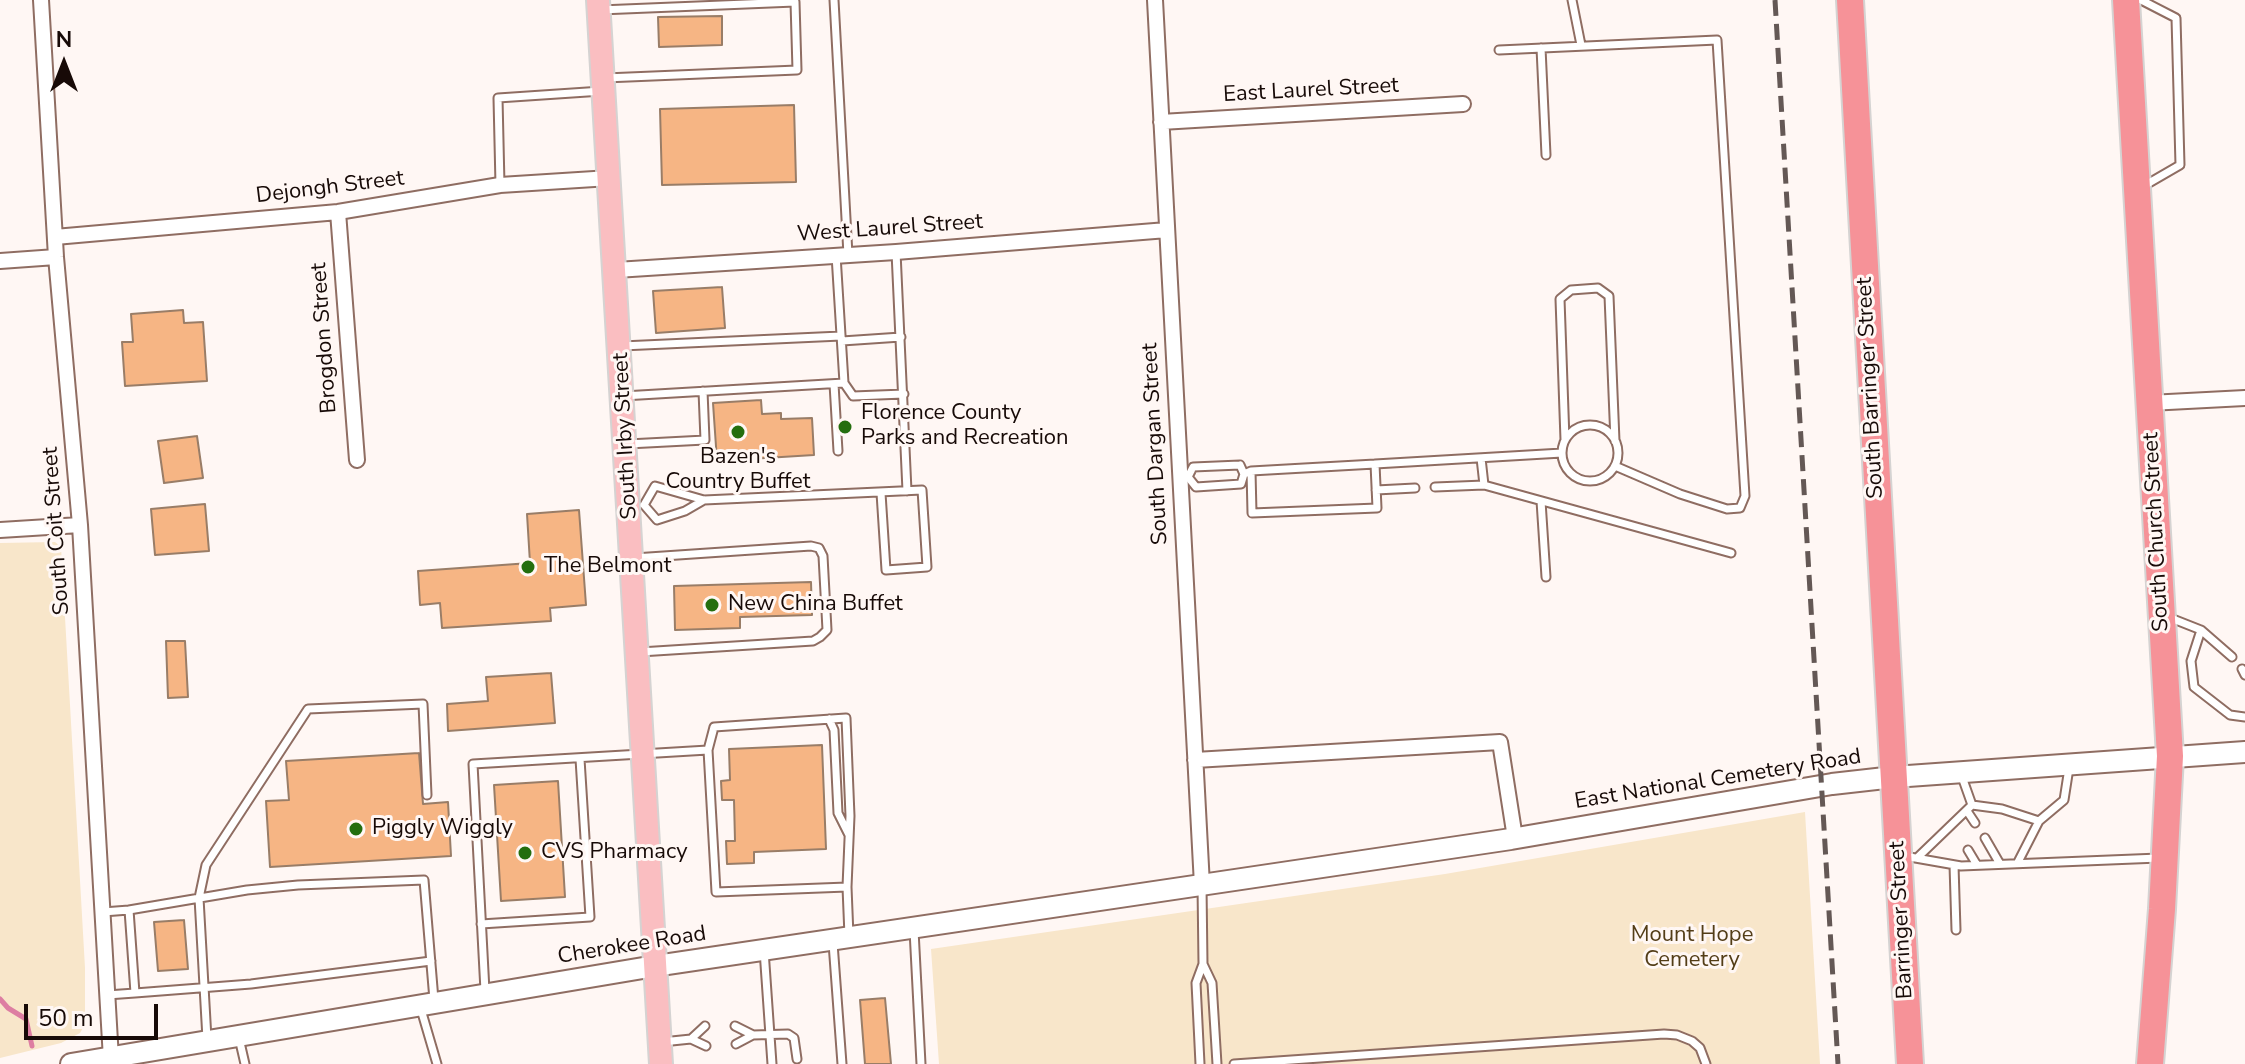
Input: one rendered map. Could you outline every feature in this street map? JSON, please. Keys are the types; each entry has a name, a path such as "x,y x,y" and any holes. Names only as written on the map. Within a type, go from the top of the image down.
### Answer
{"highway":[{"name":"South Barringer Street","path":"1850,0 1894,777"},
{"name":"South Church Street","path":"2126,0 2170,756 2150,1064"},
{"name":"Barringer Street","path":"1894,777 1908,856 1910,1064"}],"main road":[{"name":"South Irby Street","path":"598,5 626,444 637,505 633,559 661,1053"}],"street":[{"name":"South Coit Street","path":"41,0 56,257 80,525 112,1061"},
{"name":"South Dargan Street","path":"1155,0 1184,477 1202,885"},
{"name":"East Laurel Street","path":"1161,122 1463,104"},
{"name":"Dejongh Street","path":"55,237 338,212 500,185 610,178"},
{"name":"Brogdon Street","path":"338,212 357,460"},
{"name":"West Laurel Street","path":"616,270 1167,230"},
{"path":"0,261 56,257"},
{"path":"2149,403 2245,398"},
{"path":"0,530 80,525"},
{"path":"1195,760 1500,742 1515,838"},
{"name":"East National Cemetery Road","path":"1202,885 1515,838 1832,784 2245,752"},
{"name":"Cherokee Road","path":"71,1064 112,1061 208,1041 655,966 1202,885"}],"lane":[{"path":"834,0 844,383 853,396 904,394"},
{"path":"1572,0 1581,45"},
{"path":"2137,190 2180,165 2176,18 2141,0"},
{"path":"500,185 498,98 604,85 797,70 795,2 598,5"},
{"path":"1499,50 1717,40 1745,496 1740,508 1727,509 1680,494 1615,466"},
{"path":"1541,48 1546,155"},
{"path":"896,252 907,491"},
{"path":"1598,288 1609,296 1615,441 1618,449 1615,466 1601,479 1583,480 1568,470 1562,453 1565,440 1560,299 1571,290 1598,288"},
{"path":"620,346 901,337"},
{"path":"623,396 844,383"},
{"path":"834,384 838,451"},
{"path":"626,444 705,440 703,391"},
{"path":"1565,440 1586,425 1603,428 1615,441"},
{"path":"1248,473 1562,453"},
{"path":"1481,458 1484,485"},
{"path":"1248,473 1241,484 1196,487 1184,477 1193,467 1240,465 1248,473 1252,513 1377,508 1375,464"},
{"path":"1435,487 1484,485 1731,553"},
{"path":"704,500 685,511 657,520 637,505 655,486 704,500 922,490 927,567 886,570 881,493"},
{"path":"1376,490 1415,488"},
{"path":"1541,501 1546,577"},
{"path":"633,559 811,546 819,548 823,556 827,630 813,641 638,652"},
{"path":"2162,615 2201,630 2232,657"},
{"path":"2201,630 2191,661 2194,687 2230,715 2245,717"},
{"path":"2202,693 2211,685"},
{"path":"208,1041 199,898 206,865 308,709 423,704 427,795"},
{"path":"842,1064 841,939 847,887 849,835 846,718 714,727 708,750 716,892 847,887"},
{"path":"829,719 834,730 838,813 849,835"},
{"path":"485,993 473,764 708,750"},
{"path":"481,924 590,917 580,759"},
{"path":"2018,862 2039,821 2064,800 2069,764"},
{"path":"1960,772 1975,823"},
{"path":"1908,856 1969,808 2002,809 2039,821"},
{"path":"1951,824 1957,833"},
{"path":"1985,838 2000,864"},
{"path":"1968,850 1977,865"},
{"path":"1908,856 1954,865 2163,857"},
{"path":"1954,865 1956,930"},
{"path":"103,912 298,885 424,880 431,961 427,1003 437,1064"},
{"path":"1200,1064 1196,983 1203,964 1202,885"},
{"path":"129,910 135,993"},
{"path":"913,927 921,1064"},
{"path":"764,950 772,1064"},
{"path":"107,995 204,989 431,961"},
{"path":"1203,964 1212,983 1217,1064"},
{"path":"661,1053 691,1039 705,1026"},
{"path":"735,1026 753,1035 788,1034 794,1038 797,1059"},
{"path":"1234,1064 1664,1034 1692,1041 1700,1048 1706,1064"},
{"path":"736,1044 753,1035"},
{"path":"238,1036 245,1064"},
{"path":"691,1039 706,1046"}],"green space":[{"path":"55,542 61,547 85,968 85,1024 80,1033 61,1043 0,1058 0,543"},
{"name":"Mount Hope Cemetery","path":"1805,812 1820,1064 939,1064 931,949 1445,874"}],"building":[{"path":"722,16 722,45 659,47 658,17"},
{"path":"794,105 796,182 662,185 660,109"},
{"path":"722,287 725,328 656,333 653,291"},
{"path":"183,310 184,323 203,322 207,381 125,386 122,342 133,342 131,314"},
{"path":"761,400 762,414 781,413 781,419 812,418 814,455 717,461 713,403"},
{"path":"197,436 203,478 164,483 158,441"},
{"path":"205,504 209,551 155,555 151,509"},
{"name":"The Belmont","path":"579,510 586,605 550,608 551,621 442,628 440,603 420,605 418,571 530,563 527,514"},
{"path":"811,582 812,615 740,617 740,628 675,630 674,586"},
{"path":"166,641 185,641 188,697 168,698"},
{"path":"551,673 555,723 448,731 447,704 488,701 486,677"},
{"path":"822,745 826,849 754,852 754,863 727,864 726,841 735,841 734,800 722,800 721,781 730,780 729,749"},
{"path":"419,753 423,804 448,802 451,856 270,867 266,801 289,800 286,761"},
{"path":"558,781 565,897 501,901 494,785"},
{"path":"184,920 188,969 158,971 154,922"},
{"path":"885,998 891,1064 865,1064 860,1000"}],"waterway":[{"path":"0,999 26,1019 32,1046"}],"railway":[{"path":"1775,0 1838,1064"}],"place":[{"name":"Florence County Parks and Recreation","path":"845,427"},
{"name":"Bazen's Country Buffet","path":"738,432"},
{"name":"The Belmont","path":"528,567"},
{"name":"New China Buffet","path":"712,605"},
{"name":"Piggly Wiggly","path":"356,829"},
{"name":"CVS Pharmacy","path":"525,853"}]}
